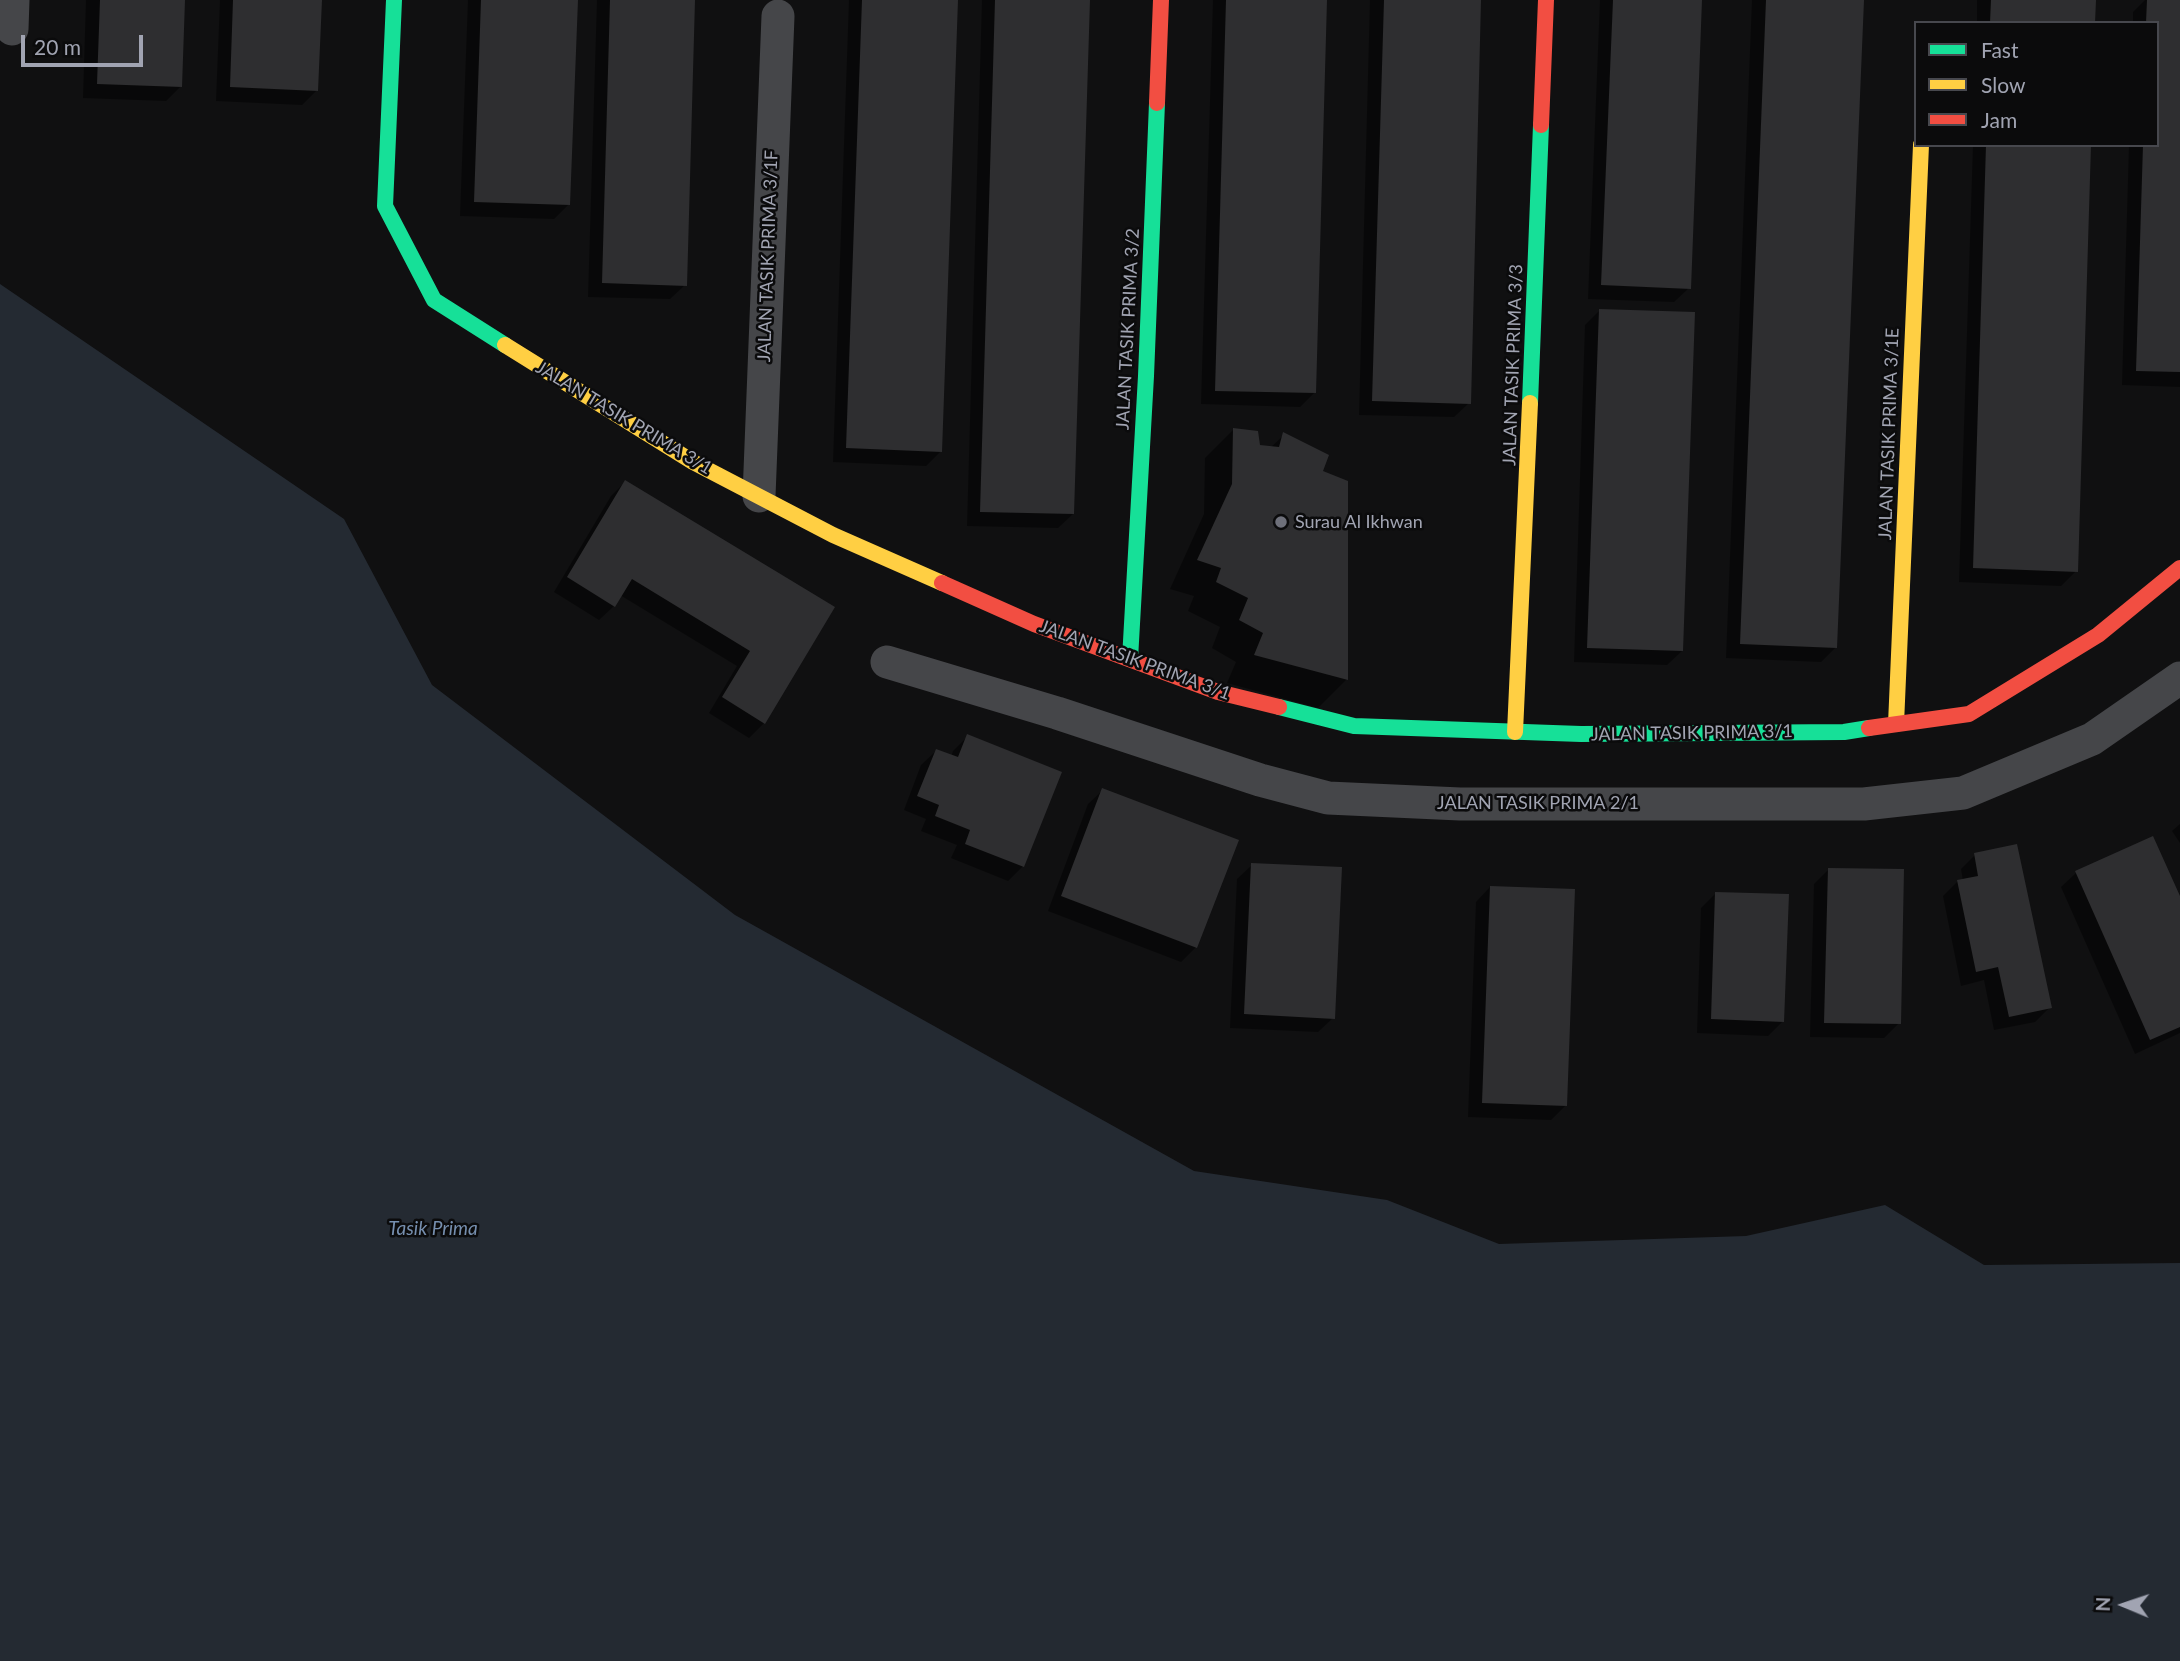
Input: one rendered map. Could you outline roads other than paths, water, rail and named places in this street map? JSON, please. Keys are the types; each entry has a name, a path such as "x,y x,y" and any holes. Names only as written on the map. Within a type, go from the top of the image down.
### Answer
{"street":[{"name":"JALAN TASIK PRIMA 3/1","path":"394,0 385,206 434,300 694,462 833,534 1034,624 1218,692 1354,726 1581,734 1844,732 1969,714 2098,635 2180,568"},
{"name":"JALAN TASIK PRIMA 3/2","path":"1130,659 1146,376 1161,0"},
{"name":"JALAN TASIK PRIMA 3/3","path":"1515,732 1546,0"},
{"name":"JALAN TASIK PRIMA 3/1F","path":"759,496 778,16"},
{"name":"JALAN TASIK PRIMA 3/1E","path":"1896,724 1921,147"},
{"name":"JALAN TASIK PRIMA 2/1","path":"887,662 1057,713 1260,780 1328,798 1460,804 1864,804 1963,793 2092,738 2180,678"}],"water":[{"name":"Tasik Prima","path":"0,284 344,519 432,685 735,915 1194,1171 1387,1200 1499,1244 1746,1236 1885,1205 1984,1265 2180,1263 2180,1661 0,1661"}],"place":[{"name":"Surau Al Ikhwan","path":"1281,522"}]}
